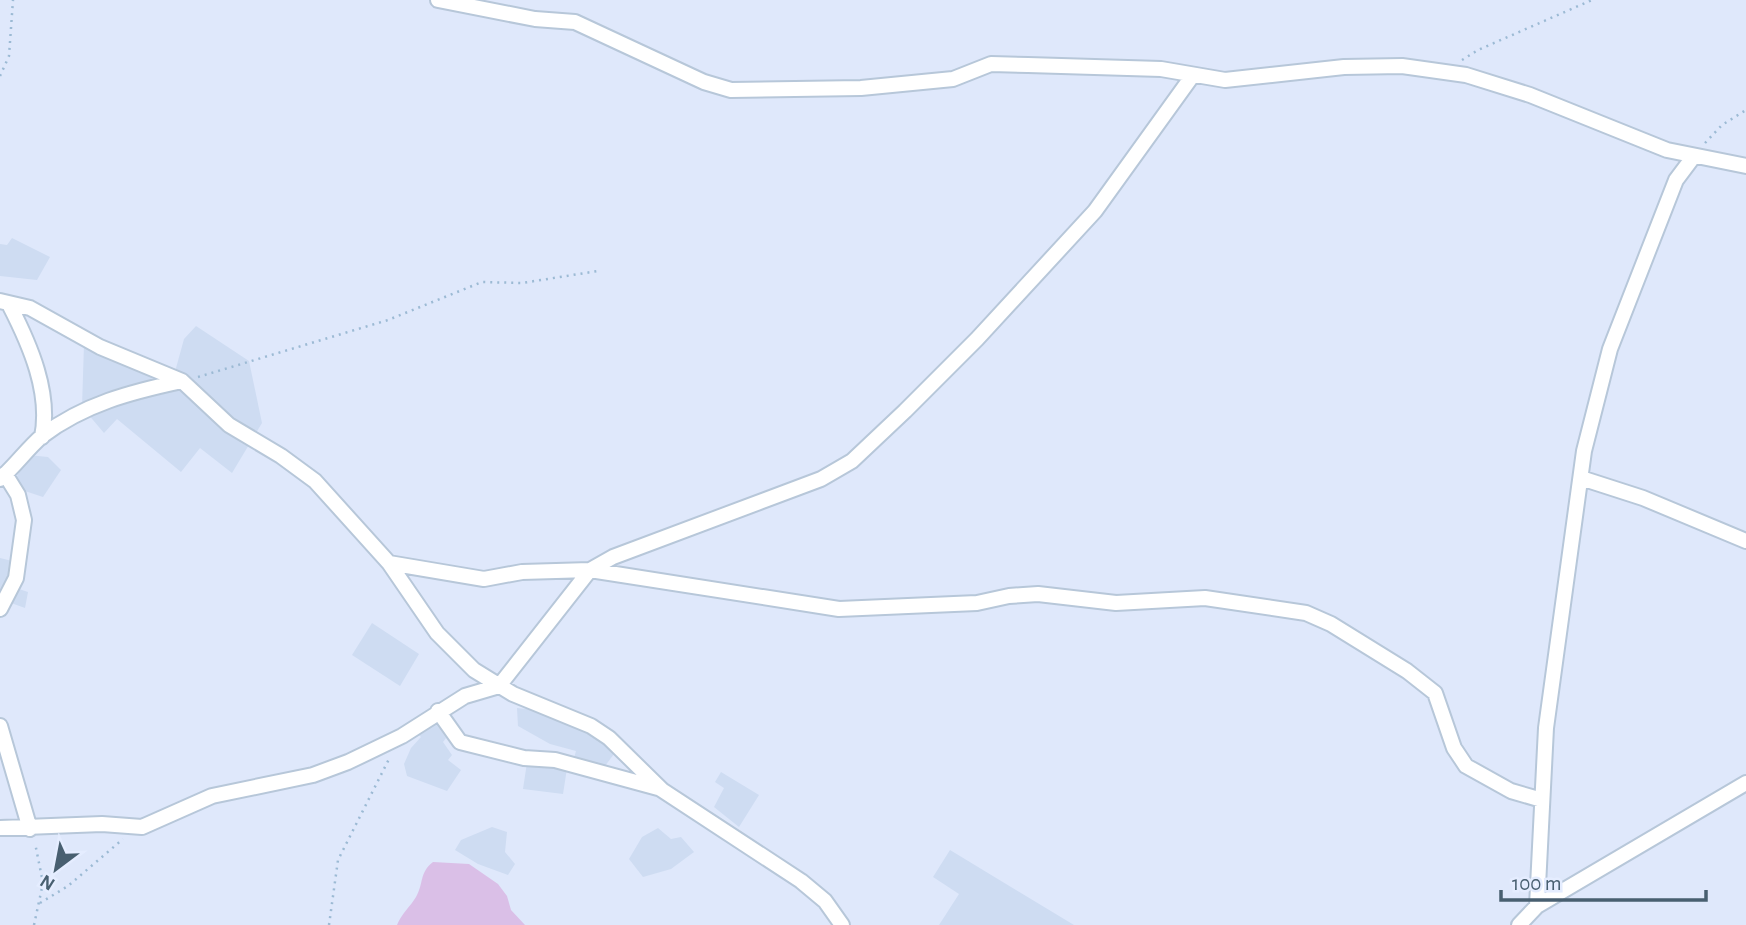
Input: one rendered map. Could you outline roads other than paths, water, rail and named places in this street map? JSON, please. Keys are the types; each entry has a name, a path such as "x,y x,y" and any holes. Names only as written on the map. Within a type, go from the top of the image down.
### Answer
{"street":[{"path":"438,0 535,19 575,22 704,82 732,90 861,88 935,82 953,79 991,64 1007,62 1161,69 1225,80 1344,67 1402,66 1466,75 1530,95 1626,136 1694,156 1746,166"},
{"path":"0,828 30,829 102,824 142,827 212,796 313,775 348,762 402,736 465,696 499,686 590,570 613,557 821,479 852,461 977,339 1095,211 1193,75"},
{"path":"1537,906 1550,695 1558,655 1584,452 1610,349 1676,180 1694,156"},
{"path":"5,303 30,308 100,347 182,381 229,425 282,456 315,481 389,563 453,652 499,686 591,726 621,748 662,790 801,881 825,901 842,925"},
{"path":"5,303 26,341 45,401 46,417 42,436"},
{"path":"0,609 16,578 24,520 18,495 3,477 42,436 84,409 120,395 182,381"},
{"path":"1581,478 1643,498 1746,541"},
{"path":"389,563 484,579 522,572 590,570 838,608 977,603 1009,596 1038,594 1116,603 1205,598 1306,613 1331,624 1407,671 1429,688 1434,693 1454,748 1466,766 1511,791 1542,800"},
{"path":"439,711 460,742 524,758 565,762 662,790"},
{"path":"0,726 30,829"},
{"path":"1519,925 1537,906 1746,783"}]}
